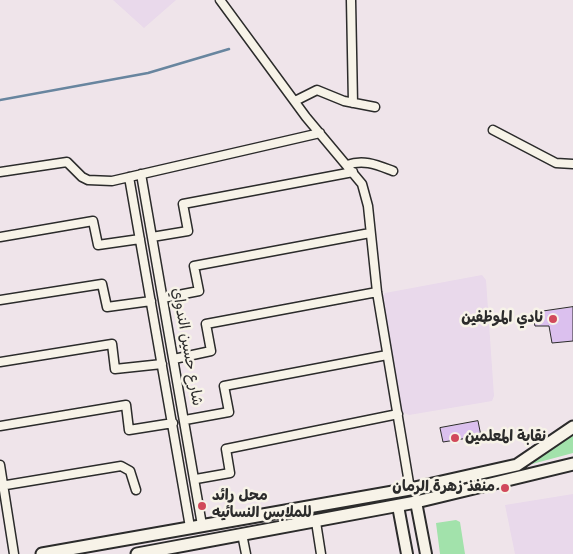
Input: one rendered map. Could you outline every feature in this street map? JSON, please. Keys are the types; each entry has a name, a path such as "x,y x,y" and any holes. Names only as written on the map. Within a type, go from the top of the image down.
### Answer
{"main road":[{"path":"42,554 410,489 517,464 573,427"},
{"path":"138,554 194,548 242,534 398,506 573,464"}],"street":[{"path":"220,0 294,101 362,184 377,292 410,489"},
{"path":"351,0 353,103"},
{"path":"294,101 317,90 353,103 375,107"},
{"path":"493,130 556,163 573,164"},
{"path":"0,172 68,162 82,177 94,182 112,181 320,133"},
{"path":"347,165 357,161 367,162 393,171"},
{"path":"152,237 188,231 183,204 354,172"},
{"name":"شارع حسين الندواي","path":"141,174 186,420 202,525"},
{"name":"شارع حسين الندواي","path":"129,177 190,527"},
{"path":"0,237 93,221 98,245 140,239"},
{"path":"163,298 199,291 194,266 370,233"},
{"path":"0,300 102,284 107,307 151,301"},
{"path":"174,359 212,351 206,324 377,292"},
{"path":"0,362 112,344 115,369 162,364"},
{"path":"186,420 229,412 224,386 388,355"},
{"path":"0,426 126,405 129,430 172,423"},
{"path":"196,479 230,473 226,449 398,414"},
{"path":"0,465 1,486 14,554"},
{"path":"1,486 121,466 130,471 136,490"},
{"path":"416,502 426,554"},
{"path":"398,506 407,554"},
{"path":"316,522 321,554"},
{"path":"242,534 246,554"}],"shaded area":[{"path":"113,0 176,0 144,28"},
{"path":"482,275 486,280 494,396 492,401 409,415 402,412 382,296 385,293"},
{"path":"573,494 573,554 515,554 505,505"}],"green space":[{"path":"573,435 573,453 532,464 531,461"},
{"path":"456,520 460,522 465,554 440,554 436,523"}],"building":[{"name":"نادي الموظفين","path":"573,307 573,341 552,343 549,326 535,326 532,313"},
{"path":"478,421 481,436 443,442 440,428"}],"waterway":[{"path":"0,100 148,73 229,49"}],"place":[{"name":"نادي الموظفين","path":"553,319"},
{"name":"نقابة المعلمين","path":"455,438"},
{"name":"منفذ زهرة الرمان","path":"505,488"},
{"name":"محل رائد للملابس النسائيه","path":"202,506"}]}
